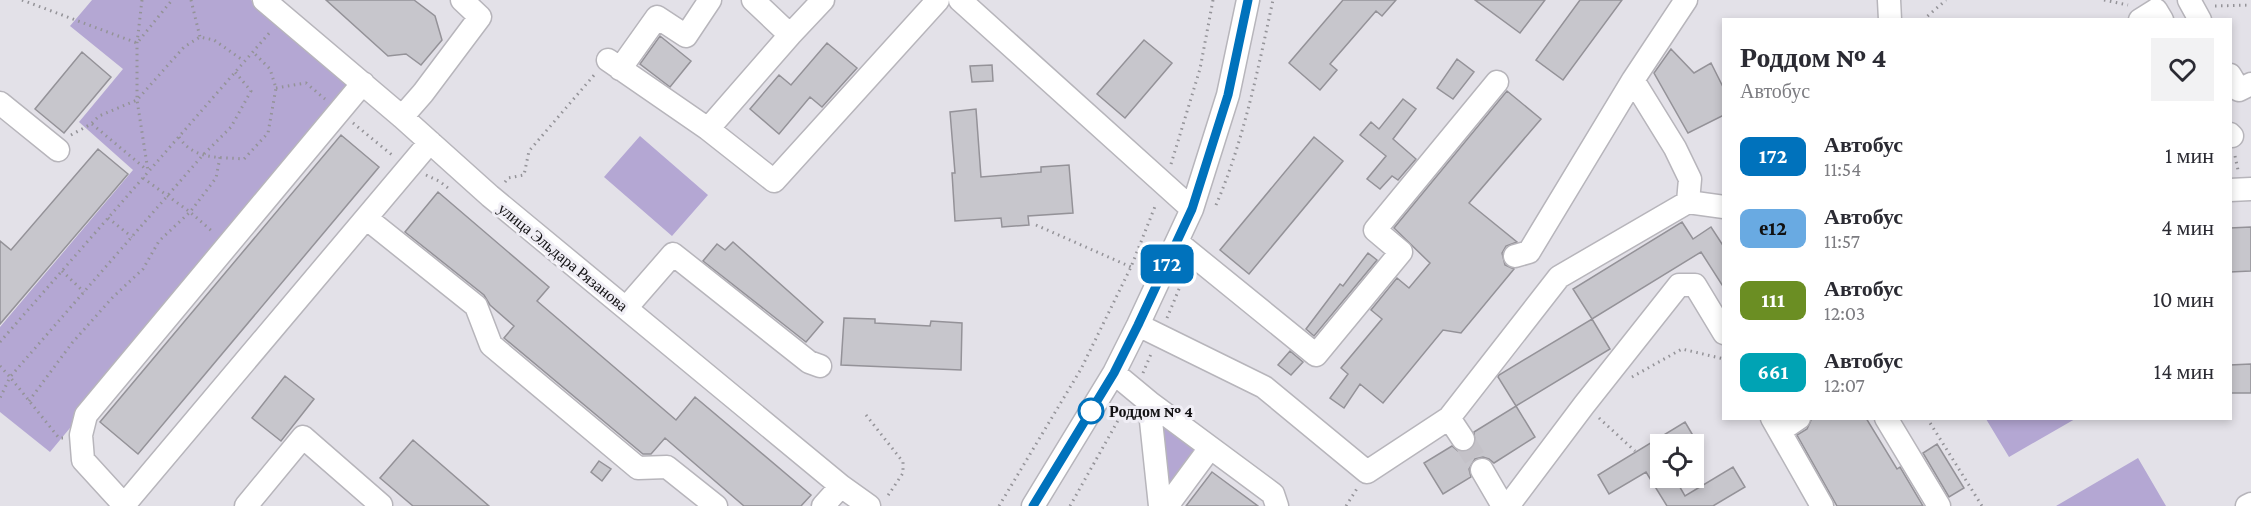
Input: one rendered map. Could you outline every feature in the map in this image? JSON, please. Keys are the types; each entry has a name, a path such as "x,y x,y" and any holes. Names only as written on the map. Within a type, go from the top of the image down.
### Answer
{"street":[{"name":"улица Эльдара Рязанова","path":"264,0 363,83 490,196 839,485 877,503"},
{"path":"402,117 480,17 462,0"},
{"path":"710,0 686,36 657,17 614,64 708,129 774,181 938,0"},
{"path":"753,0 790,35"},
{"path":"708,129 823,0"},
{"path":"960,0 1192,209"},
{"path":"1033,506 1114,373 1192,209 1228,95 1248,0"},
{"path":"1515,256 1529,252 1633,80 1686,0"},
{"path":"1889,0 1890,18"},
{"path":"2189,0 2199,18"},
{"path":"2143,18 2157,10 2161,18"},
{"path":"2232,78 2239,90 2251,84"},
{"path":"1633,80 1675,148 1690,179 1688,201"},
{"path":"1177,242 1316,356 1401,252 1374,230 1497,82"},
{"path":"363,83 86,415 81,435 83,460 125,506 430,142"},
{"path":"0,103 64,143"},
{"path":"2232,190 2251,189"},
{"path":"1138,325 1264,387 1367,472 1449,418 1559,277 1688,201 1722,207"},
{"path":"366,218 476,306 491,345 638,468 667,467 716,506"},
{"path":"626,308 673,254 809,362 819,366"},
{"path":"1508,506 1679,285 1695,285 1722,330"},
{"path":"1114,373 1149,402 1273,494 1277,506"},
{"path":"1149,402 1160,506"},
{"path":"1449,418 1463,439"},
{"path":"1792,420 1776,425 1822,506"},
{"path":"1887,420 1939,506"},
{"path":"246,506 303,437 380,506"},
{"path":"1167,506 1204,456"},
{"path":"1482,470 1503,506"},
{"path":"823,506 839,485"},
{"path":"2247,506 2251,504"}],"path":[{"path":"22,0 137,42"},
{"path":"142,0 137,42 137,100 148,171"},
{"path":"137,42 172,0"},
{"path":"190,0 200,38"},
{"path":"1227,180 1252,95 1273,0"},
{"path":"1925,18 1946,0"},
{"path":"0,342 283,16"},
{"path":"64,143 92,124 99,116 137,100 184,47 200,38 214,40 244,62"},
{"path":"180,137 185,146 202,156 244,159 268,133 276,88 270,69 253,52"},
{"path":"490,196 508,178 524,175 530,151 614,64"},
{"path":"0,399 10,377 202,156 231,127 251,91 235,72"},
{"path":"92,124 148,171"},
{"path":"29,401 72,343 113,297 142,269 159,241 190,212 216,178 220,157"},
{"path":"143,178 190,212 228,245"},
{"path":"108,218 132,237"},
{"path":"1036,225 1131,267"},
{"path":"62,271 84,292"},
{"path":"1623,382 1682,349 1722,359"},
{"path":"0,366 59,438 81,435"},
{"path":"999,506 1082,369"},
{"path":"1584,405 1635,451"},
{"path":"866,415 903,462 903,473 877,503"},
{"path":"1928,420 1982,506"}],"shaded area":[{"path":"92,0 251,0 354,87 50,452 0,412 0,327 133,170 79,122 123,69 70,26"},
{"path":"640,136 708,195 672,236 604,177"},
{"path":"1159,418 1197,446 1167,486"},
{"path":"1987,420 2073,420 2009,457"},
{"path":"2138,458 2166,506 2056,506"}],"building":[{"path":"326,0 414,0 435,16 442,40 421,65 406,54 388,56"},
{"path":"1343,0 1396,0 1382,16 1376,11 1330,64 1337,70 1320,90 1289,63"},
{"path":"1475,0 1545,0 1520,33"},
{"path":"1580,0 1622,0 1563,80 1536,60"},
{"path":"660,36 691,61 670,87 640,64"},
{"path":"1144,40 1172,63 1125,118 1097,94"},
{"path":"827,43 857,68 822,107 810,97 779,134 750,109 779,75 791,85"},
{"path":"1671,49 1694,73 1711,63 1722,85 1722,116 1688,133 1654,73"},
{"path":"82,52 111,77 64,133 35,109"},
{"path":"1457,59 1474,72 1453,99 1437,88"},
{"path":"992,65 993,81 972,82 970,66"},
{"path":"1507,91 1541,119 1469,203 1517,242 1506,246 1502,253 1505,265 1514,269 1461,333 1443,330 1383,403 1360,384 1344,408 1330,398 1348,374 1341,368 1382,319 1371,310 1397,278 1409,288 1430,263 1394,228"},
{"path":"1403,99 1416,109 1393,139 1416,159 1398,180 1392,176 1380,189 1367,179 1386,156 1360,135 1371,122 1379,129"},
{"path":"976,109 981,177 1041,172 1041,167 1069,165 1073,213 1028,216 1029,225 1002,227 1001,218 955,221 952,173 955,173 950,112"},
{"path":"341,135 379,167 138,454 100,422"},
{"path":"1314,137 1343,161 1249,274 1220,250"},
{"path":"98,149 128,174 0,324 0,241 11,250"},
{"path":"438,192 549,287 537,301 676,420 695,397 811,495 801,506 744,506 665,438 651,454 643,454 504,338 514,326 490,305 484,295 405,232"},
{"path":"1682,222 1693,239 1711,227 1722,244 1722,285 1701,252 1592,319 1573,289"},
{"path":"2251,227 2251,271 2232,272 2232,228"},
{"path":"733,242 823,322 806,342 703,261 717,244 725,250"},
{"path":"1368,253 1377,260 1314,336 1306,329 1340,284 1343,286"},
{"path":"844,318 875,319 875,323 930,326 931,321 962,323 961,370 841,365"},
{"path":"1592,319 1610,349 1516,406 1498,377 1499,375"},
{"path":"1290,351 1303,362 1291,375 1278,365"},
{"path":"2251,364 2251,393 2232,393 2232,365"},
{"path":"285,376 314,399 281,441 252,418"},
{"path":"1516,406 1535,437 1494,463 1483,457 1475,459 1469,469 1471,477 1443,494 1424,463 1452,446 1458,451 1470,450 1475,444 1474,432"},
{"path":"1811,420 1867,420 1897,469 1900,467 1923,506 1837,506 1797,435 1807,429"},
{"path":"1685,422 1692,434 1665,434"},
{"path":"413,440 489,506 413,506 380,478"},
{"path":"1650,443 1650,478 1646,472 1609,494 1598,475"},
{"path":"1937,444 1964,488 1949,497 1923,453"},
{"path":"599,461 611,469 602,481 591,472"},
{"path":"1733,467 1745,487 1713,506 1667,506 1656,488 1680,488 1685,496 1698,488 1704,488 1704,485"},
{"path":"1212,472 1258,506 1186,506"}],"tunnel":[{"path":"1463,439 1482,470"}],"bus line":[{"name":"172","path":"1033,506 1114,373 1192,209 1228,95 1248,0"}],"place":[{"name":"Роддом № 4","path":"1091,411"}]}
